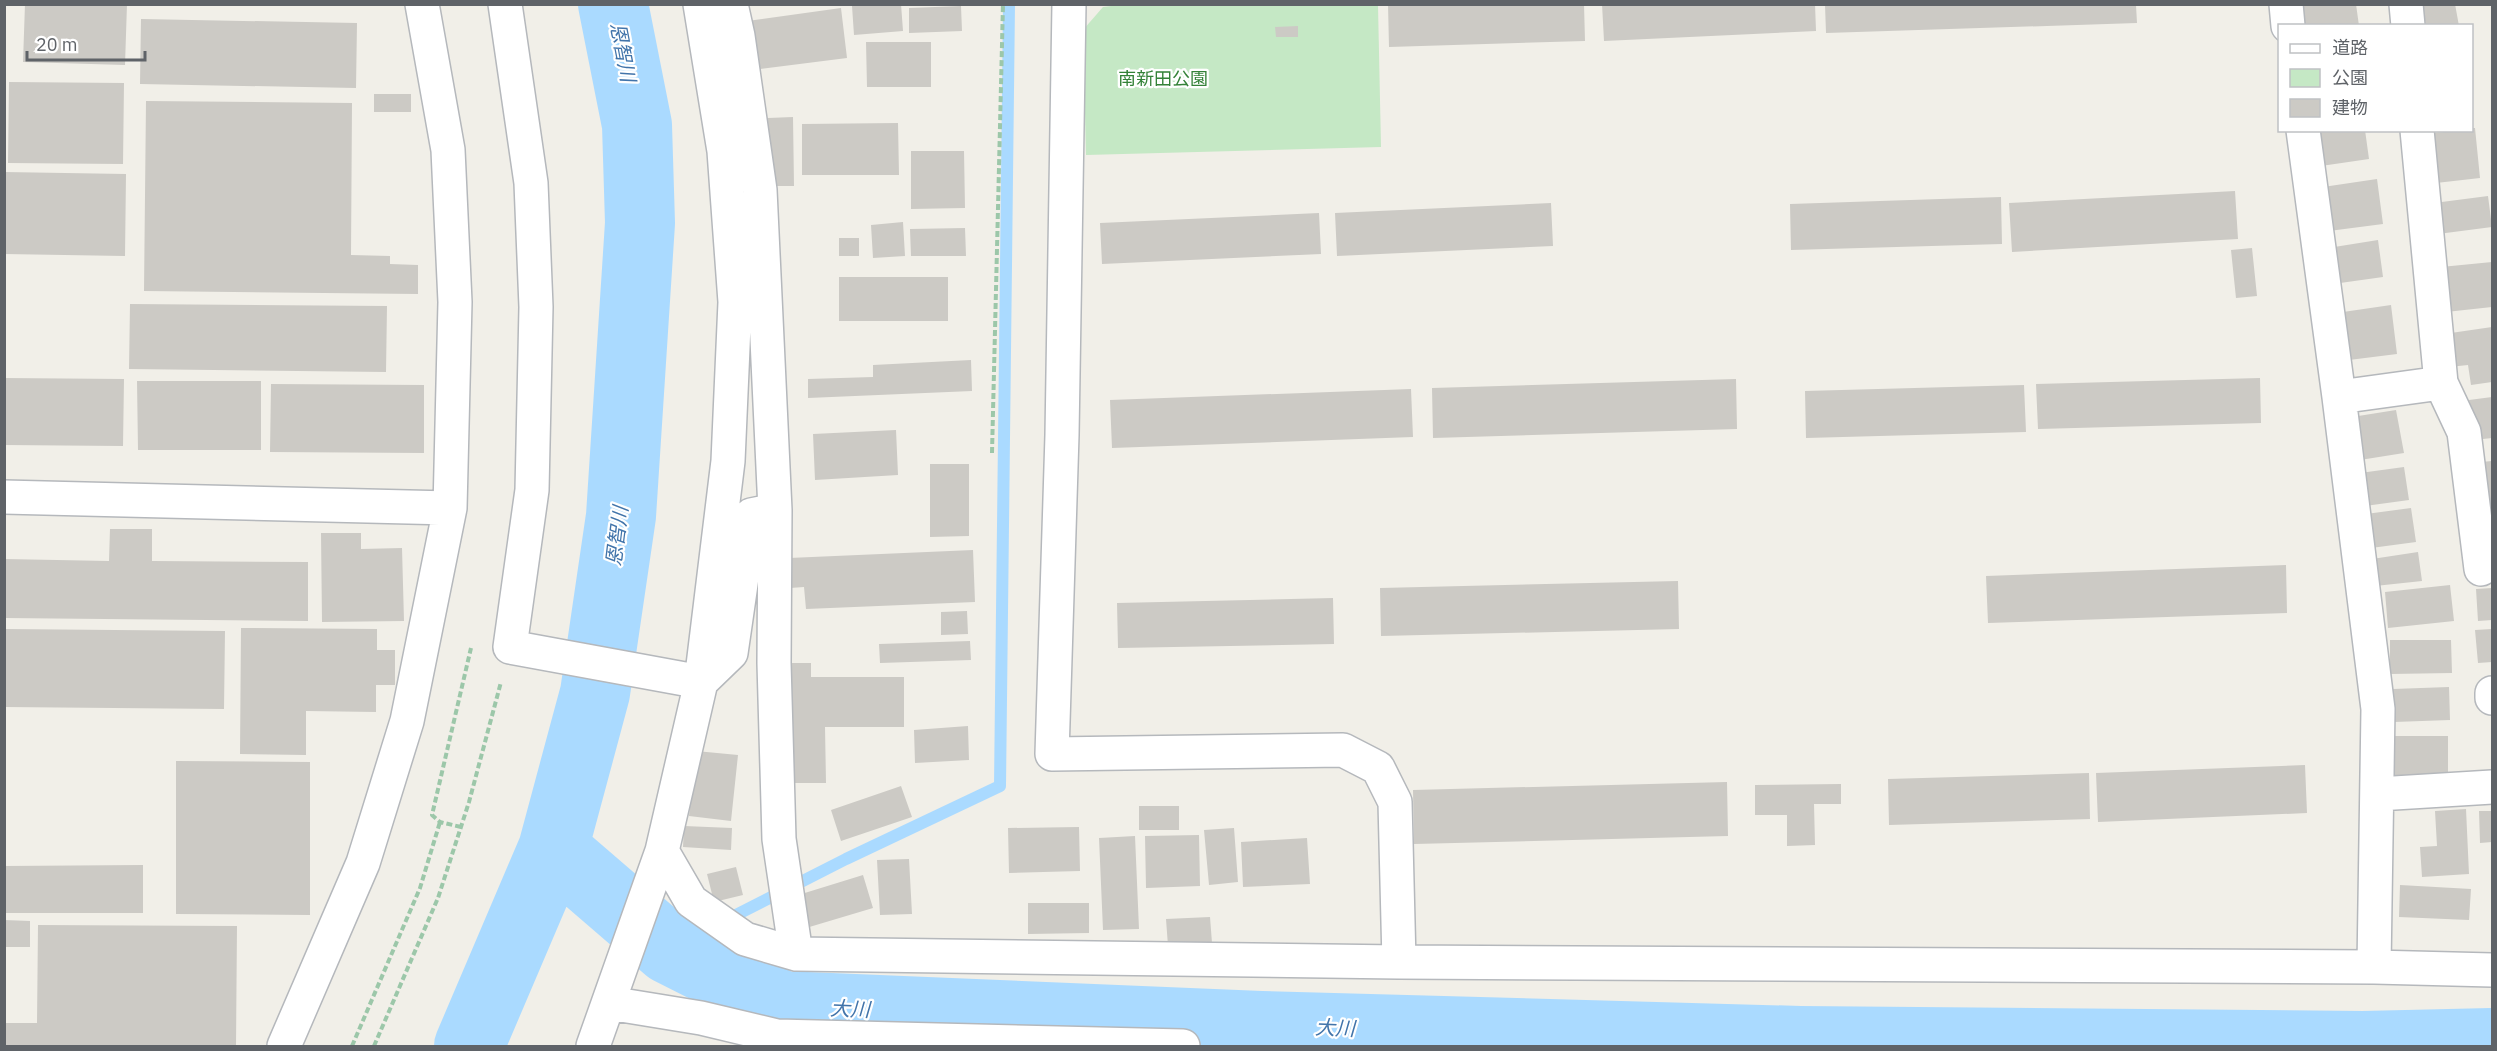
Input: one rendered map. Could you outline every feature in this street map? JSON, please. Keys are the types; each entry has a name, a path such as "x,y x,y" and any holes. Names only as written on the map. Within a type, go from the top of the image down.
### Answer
{"street":[{"path":"284,1047 367,852 407,721 450,507 455,302 448,150 422,4"},
{"path":"505,4 531,183 536,307 532,490 510,647 701,682"},
{"path":"593,1047 662,851 701,682 728,461 735,302 724,151 700,4"},
{"path":"731,4 738,36 760,190 775,510 774,663 779,839 796,954"},
{"path":"1069,4 1063,423 1052,753 1343,750 1378,768 1395,802 1399,962"},
{"path":"2286,4 2288,24"},
{"path":"2406,4 2408,24"},
{"path":"2303,132 2378,709 2374,967"},
{"path":"2417,132 2441,383 2464,432 2481,569"},
{"path":"2339,397 2441,383"},
{"path":"4,498 450,507"},
{"path":"701,682 731,653 751,515 775,510"},
{"path":"2492,693 2493,698"},
{"path":"2378,794 2493,787"},
{"path":"662,851 692,901 745,939 796,954 1399,962 2374,967 2493,970"},
{"path":"609,1003 701,1018 777,1036 1183,1047"}],"path":[{"path":"992,453 1003,4"},
{"path":"461,827 441,822 432,815 472,645"},
{"path":"374,1047 438,898 461,827 510,647"},
{"path":"352,1047 420,888 441,822"}],"green space":[{"name":"南新田公園","path":"1119,5 1378,5 1381,147 1086,155 1083,30 1103,7"}],"building":[{"path":"25,4 127,4 125,65 23,62"},
{"path":"901,4 903,31 854,35 852,6"},
{"path":"1388,4 1584,4 1585,41 1389,47"},
{"path":"1602,4 1815,4 1816,31 1604,41"},
{"path":"2296,4 2356,4 2359,24 2299,24"},
{"path":"2422,4 2455,4 2459,24 2426,24"},
{"path":"1825,5 2136,5 2137,23 1826,33"},
{"path":"961,6 962,31 909,33 909,8"},
{"path":"841,8 847,58 753,70 747,21"},
{"path":"141,19 357,23 356,88 140,84"},
{"path":"1298,26 1298,37 1276,37 1275,27"},
{"path":"866,42 931,42 931,87 867,87"},
{"path":"9,82 124,83 123,164 8,163"},
{"path":"374,94 411,94 411,112 374,112"},
{"path":"146,101 352,103 351,255 390,256 390,264 418,265 418,294 144,291"},
{"path":"793,117 794,186 769,186 768,118"},
{"path":"898,123 899,175 802,175 802,124"},
{"path":"2475,128 2480,178 2436,183 2431,133 2473,132"},
{"path":"2316,132 2365,132 2369,159 2321,166"},
{"path":"911,151 964,151 965,208 911,209"},
{"path":"4,172 126,174 125,256 4,254"},
{"path":"2377,179 2383,224 2329,231 2323,187"},
{"path":"2235,191 2238,239 2012,252 2009,203"},
{"path":"2488,196 2492,227 2438,234 2434,203"},
{"path":"2001,197 2002,244 1791,250 1790,204"},
{"path":"1551,203 1553,246 1337,256 1335,213"},
{"path":"1319,213 1321,254 1102,264 1100,223"},
{"path":"903,222 905,256 873,258 871,225"},
{"path":"965,228 966,256 911,256 910,229"},
{"path":"839,238 859,238 859,256 839,256"},
{"path":"2378,240 2383,277 2333,284 2328,248"},
{"path":"2252,248 2257,296 2236,298 2231,250"},
{"path":"2492,262 2492,307 2446,312 2441,267"},
{"path":"839,277 948,277 948,321 839,321"},
{"path":"130,304 387,306 386,372 129,369"},
{"path":"2391,305 2397,354 2349,360 2343,312"},
{"path":"2492,327 2492,382 2471,385 2468,365 2449,367 2444,334"},
{"path":"971,360 972,391 808,398 808,379 873,377 873,365"},
{"path":"4,378 124,379 123,446 4,445"},
{"path":"2260,378 2261,423 2038,429 2036,384"},
{"path":"1736,379 1737,429 1433,438 1432,388"},
{"path":"137,381 261,381 261,450 138,450"},
{"path":"271,384 424,385 424,453 270,452"},
{"path":"2024,385 2026,432 1806,438 1805,391"},
{"path":"1411,389 1413,437 1112,448 1110,400"},
{"path":"2492,397 2492,438 2474,440 2469,400"},
{"path":"2396,410 2404,453 2360,460 2352,417"},
{"path":"896,430 898,475 815,480 813,434"},
{"path":"2492,461 2492,513 2488,513 2481,462"},
{"path":"930,464 969,464 969,536 930,537"},
{"path":"2404,467 2409,500 2365,506 2360,473"},
{"path":"2411,508 2416,542 2371,548 2366,514"},
{"path":"110,529 152,529 152,561 308,562 308,621 4,618 4,559 109,561"},
{"path":"321,533 361,533 361,549 402,548 404,621 322,622"},
{"path":"973,550 975,602 806,609 804,587 790,588 789,558"},
{"path":"2418,552 2422,581 2375,586 2372,559"},
{"path":"2286,565 2287,613 1988,623 1986,576"},
{"path":"1678,581 1679,629 1381,636 1380,588"},
{"path":"2450,585 2454,621 2388,628 2385,592"},
{"path":"2492,588 2492,620 2478,621 2476,589"},
{"path":"1333,598 1334,644 1118,648 1117,603"},
{"path":"967,611 968,634 941,635 941,612"},
{"path":"241,628 377,629 377,650 395,650 395,685 376,685 376,712 306,711 306,755 240,754"},
{"path":"5,629 225,631 224,709 5,707"},
{"path":"2492,629 2492,662 2478,663 2475,630"},
{"path":"2390,640 2451,640 2452,673 2390,674"},
{"path":"970,641 971,660 880,663 879,644"},
{"path":"786,663 811,663 811,677 904,677 904,727 825,727 826,783 787,783"},
{"path":"2449,687 2450,720 2394,722 2393,689"},
{"path":"968,726 969,760 915,763 914,730"},
{"path":"2389,736 2448,736 2448,777 2390,777"},
{"path":"696,751 738,755 731,821 689,816"},
{"path":"176,761 310,762 310,915 176,914"},
{"path":"2305,765 2307,813 2098,822 2096,773"},
{"path":"2089,773 2090,819 1889,825 1888,779"},
{"path":"1727,782 1728,836 1414,844 1413,790"},
{"path":"1841,784 1841,804 1814,804 1815,845 1787,846 1787,815 1755,815 1755,785"},
{"path":"901,786 912,817 841,841 831,810"},
{"path":"1139,806 1179,806 1179,830 1139,830"},
{"path":"2466,809 2469,874 2422,877 2420,847 2437,846 2435,811"},
{"path":"2479,811 2492,811 2492,842 2480,843"},
{"path":"684,826 732,828 731,850 683,847"},
{"path":"1079,827 1080,871 1009,873 1008,828"},
{"path":"1234,828 1238,882 1209,885 1204,830"},
{"path":"1199,835 1200,886 1146,888 1145,836"},
{"path":"1135,836 1139,929 1103,930 1099,838"},
{"path":"1307,838 1310,884 1243,887 1241,842"},
{"path":"909,859 912,914 880,915 877,860"},
{"path":"143,865 143,913 4,913 4,866"},
{"path":"736,867 743,895 714,902 707,874"},
{"path":"863,875 873,908 806,928 795,896"},
{"path":"2400,885 2471,889 2469,920 2399,917"},
{"path":"1028,903 1089,903 1089,933 1028,934"},
{"path":"1210,917 1212,943 1168,946 1166,919"},
{"path":"4,920 30,921 30,947 4,947"},
{"path":"38,925 237,926 236,1046 4,1046 4,1023 37,1023"}],"waterway":[{"name":"恩智川","path":"469,1046 553,849 595,693 621,516 640,223 637,125 613,4"},
{"path":"669,949 846,859 1000,786 1009,4"},
{"name":"大川","path":"553,849 669,949 782,1006 1261,1026 1800,1041 2363,1046 2492,1043"}]}
